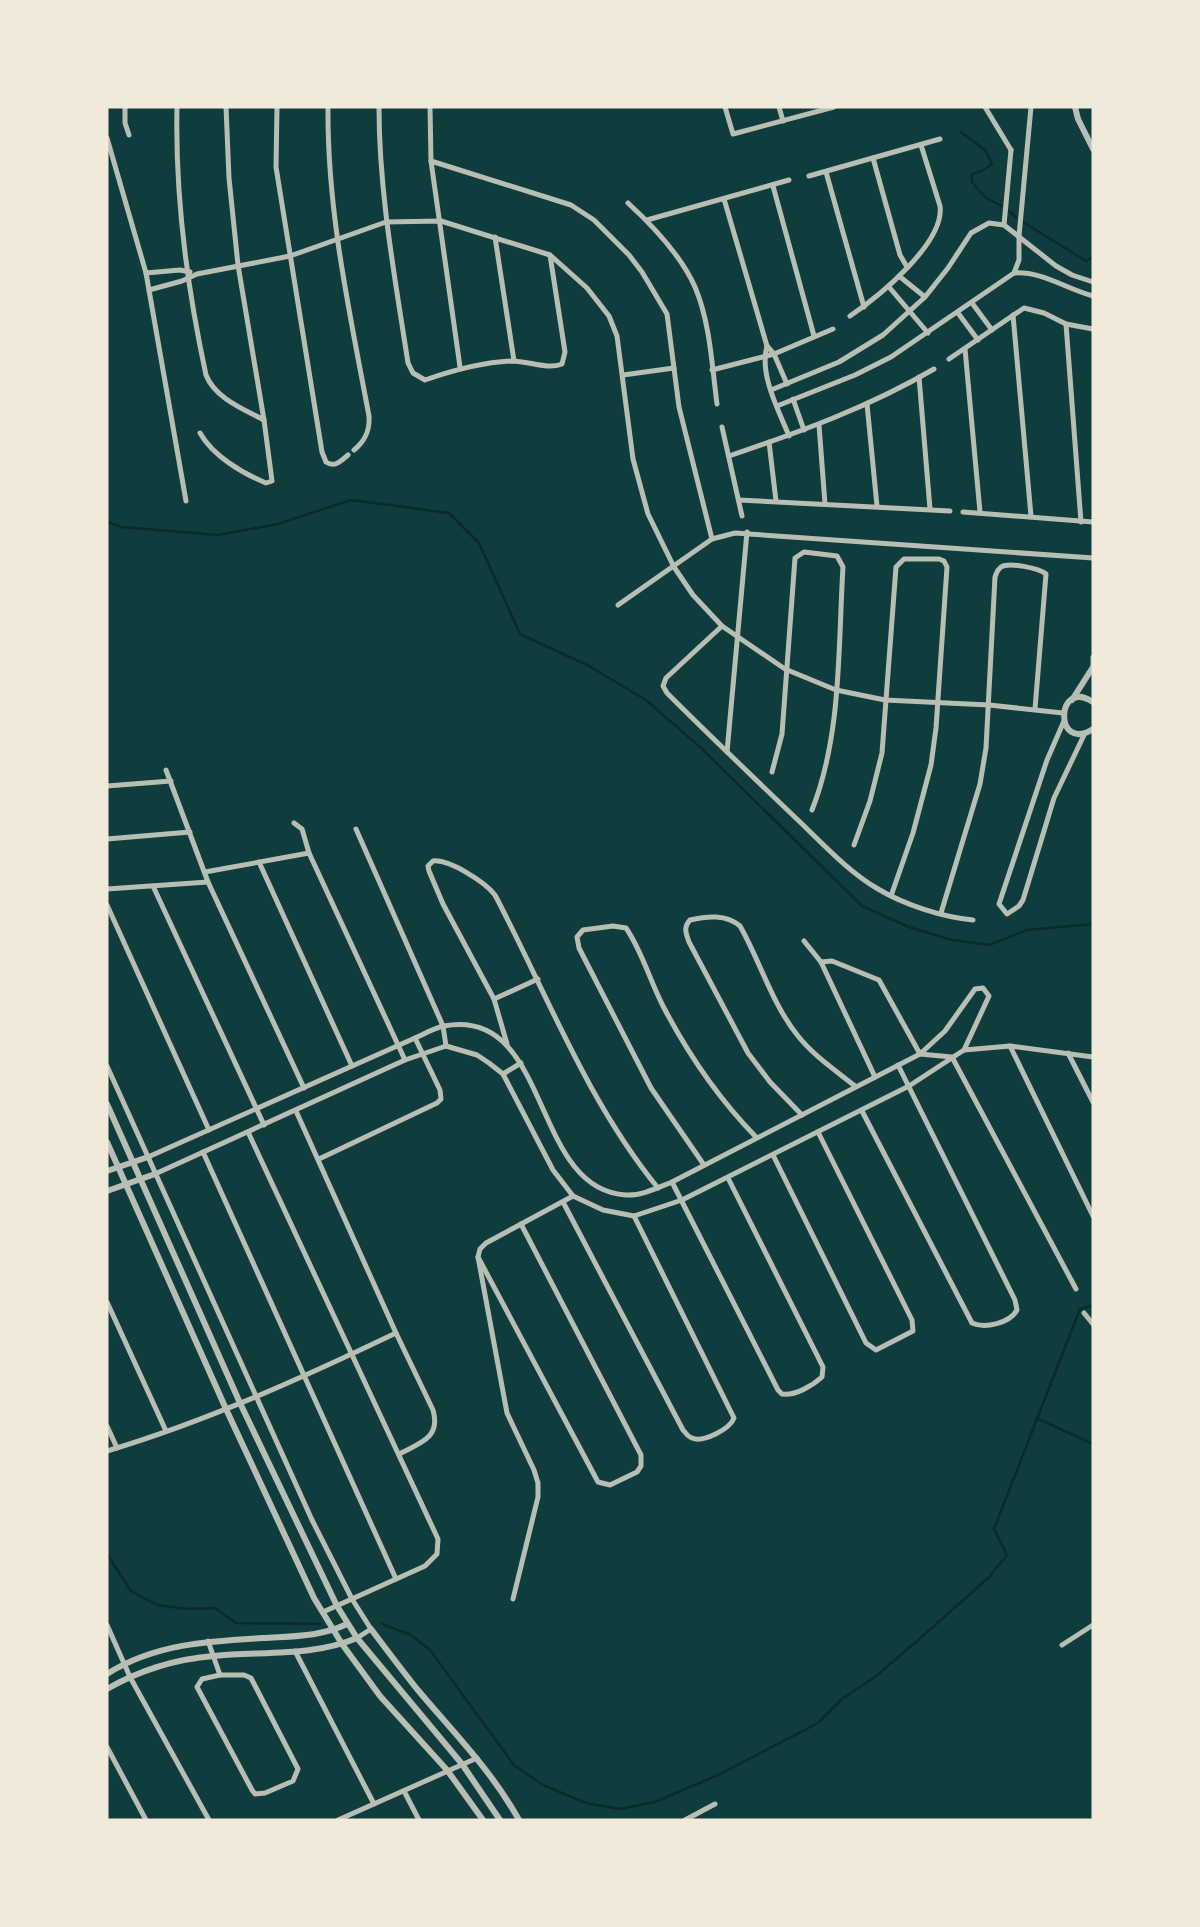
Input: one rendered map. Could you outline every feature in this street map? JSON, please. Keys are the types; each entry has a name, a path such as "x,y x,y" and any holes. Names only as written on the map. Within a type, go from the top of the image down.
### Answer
{"street":[{"path":"125,107 125,123 129,135"},
{"path":"177,107 179,181 187,270 208,381 229,401 264,420"},
{"path":"200,433 213,450 254,478 268,484 272,479 238,265 229,178 226,107"},
{"path":"277,107 276,167 322,452 326,462 332,464 348,455"},
{"path":"328,107 329,171 337,238 369,416 366,437 354,450"},
{"path":"379,107 379,159 386,222 410,369 416,377 425,380 460,367 514,361 555,366 565,361 550,255"},
{"path":"430,107 431,161 460,367"},
{"path":"725,107 733,134 834,107"},
{"path":"779,107 783,121"},
{"path":"985,107 1011,150 1004,225"},
{"path":"777,406 855,375 891,357 1014,273 1020,260 1019,236 1031,107"},
{"path":"1075,107 1093,149"},
{"path":"107,138 146,273 186,501"},
{"path":"809,176 940,139"},
{"path":"850,317 899,276 929,239 941,216 921,145"},
{"path":"1011,150 1026,150"},
{"path":"873,158 900,256 907,267"},
{"path":"431,161 571,205 594,220 629,255 652,286 667,314 679,407 712,539"},
{"path":"825,172 863,307"},
{"path":"646,220 789,180"},
{"path":"773,186 814,336"},
{"path":"724,199 767,345 774,354 787,384"},
{"path":"628,203 646,220 684,267 695,286 717,404"},
{"path":"149,290 197,274 290,256 386,222 441,221 550,255 587,288 604,308 617,336 633,459 648,514 674,567 693,595 722,626 785,669 836,690 885,700 1035,709 1063,717 1070,730 1091,731 1054,798 1026,889 1018,906 1007,914 999,904 1047,760 1063,717 1093,667 1093,657"},
{"path":"771,390 839,362 912,311 948,268 971,233 989,223 1004,225 1056,266 1093,282"},
{"path":"495,237 514,361"},
{"path":"146,273 187,270 197,274"},
{"path":"1014,273 1025,272 1041,276 1093,296"},
{"path":"899,276 925,297"},
{"path":"889,287 928,332"},
{"path":"972,303 992,330"},
{"path":"949,359 1013,315 1029,308 1066,324 1093,329"},
{"path":"958,313 978,340"},
{"path":"1013,315 1031,516"},
{"path":"1066,324 1081,522"},
{"path":"712,370 774,354 832,329"},
{"path":"767,345 764,357 771,390 789,436"},
{"path":"965,349 979,512"},
{"path":"623,375 674,368"},
{"path":"729,456 819,425 867,404 933,369"},
{"path":"919,377 930,509"},
{"path":"793,399 804,430"},
{"path":"867,404 877,506"},
{"path":"819,425 825,504"},
{"path":"722,427 742,516"},
{"path":"769,442 776,501"},
{"path":"739,500 950,511"},
{"path":"963,512 1093,522"},
{"path":"727,752 747,532"},
{"path":"618,605 712,539 747,532 1093,558"},
{"path":"772,772 782,734 795,558 804,552 837,556 843,566 836,690 826,767 813,810"},
{"path":"854,845 879,770 898,563 904,559 939,559 944,561 947,567 934,746 913,833 891,896"},
{"path":"941,913 983,770 995,577 1001,567 1013,566 1043,571 1047,579 1035,709"},
{"path":"722,626 663,683 667,693 846,865 877,888 891,896 941,913 974,920"},
{"path":"1072,700 1083,698 1093,702"},
{"path":"166,770 208,882 304,1088"},
{"path":"107,786 171,781"},
{"path":"294,823 302,829 309,853 405,1060"},
{"path":"356,829 443,1026 446,1046"},
{"path":"107,839 190,832"},
{"path":"205,872 309,853"},
{"path":"507,1044 494,999 434,882 428,866 433,860 441,861 489,887 538,979 574,1056 612,1124 658,1188"},
{"path":"259,862 352,1066"},
{"path":"107,889 208,882"},
{"path":"153,886 264,1125"},
{"path":"107,905 209,1130"},
{"path":"802,1115 770,1082 748,1053 689,942 685,931 690,920 732,919 740,926 797,1036 822,1061 855,1086"},
{"path":"704,1165 651,1088 614,1019 579,948 577,937 583,930 613,926 625,928 663,1005 699,1068 723,1102 756,1137"},
{"path":"804,941 821,962 875,1077"},
{"path":"821,962 832,961 879,979 920,1054"},
{"path":"494,999 538,979"},
{"path":"107,1171 148,1157 257,1110 443,1026 466,1026 486,1030 507,1044 521,1063 558,1139 583,1178 610,1193 626,1195 672,1182 920,1054 944,1031 979,987 987,991 989,996 964,1050"},
{"path":"319,1159 433,1107 440,1099 440,1090 415,1038"},
{"path":"107,1192 155,1174 405,1060 446,1046 477,1055 503,1074 553,1170 573,1196 603,1210 634,1216 682,1200 862,1111 909,1086 964,1050 1010,1046 1093,1058"},
{"path":"1010,1046 1093,1216"},
{"path":"1068,1053 1093,1102"},
{"path":"920,1054 952,1057"},
{"path":"952,1057 1076,1289"},
{"path":"503,1074 521,1063"},
{"path":"862,1111 972,1323 985,1325 1010,1318 1017,1310 1015,1300 898,1065"},
{"path":"107,1066 256,1397 361,1615 416,1687 497,1783 519,1820"},
{"path":"107,1104 240,1403 337,1606 357,1638 462,1764 500,1820"},
{"path":"296,1111 436,1419 428,1439 399,1454"},
{"path":"248,1132 438,1539 436,1554 425,1566 323,1612"},
{"path":"773,1155 866,1343 876,1350 907,1335 913,1331 912,1320 818,1132"},
{"path":"107,1142 290,1549 323,1612 342,1644 380,1696 447,1770 484,1820"},
{"path":"203,1152 396,1579"},
{"path":"672,1182 778,1390 782,1394 794,1394 818,1381 822,1377 823,1367 728,1178"},
{"path":"513,1599 538,1497 538,1483 507,1413 478,1257 480,1249 486,1243 573,1196"},
{"path":"152,1206 167,1200"},
{"path":"563,1202 683,1430 696,1440 727,1429 734,1418 634,1216"},
{"path":"478,1257 598,1482 610,1485 637,1472 641,1466 641,1455 521,1224"},
{"path":"107,1302 166,1431"},
{"path":"1084,1313 1093,1324"},
{"path":"107,1451 256,1397 396,1333"},
{"path":"107,1426 117,1448"},
{"path":"107,1674 124,1664 174,1647 208,1641 312,1635 334,1630 361,1615"},
{"path":"107,1625 130,1677 209,1820"},
{"path":"1062,1645 1093,1625"},
{"path":"107,1689 130,1677 167,1664 213,1656 295,1651 342,1644 371,1629"},
{"path":"208,1641 220,1675"},
{"path":"295,1651 374,1804"},
{"path":"220,1675 248,1675 251,1678 298,1769 293,1781 265,1793 256,1794 252,1790 197,1687 202,1679 220,1675"},
{"path":"107,1747 146,1820"},
{"path":"338,1820 477,1758"},
{"path":"404,1791 419,1820"},
{"path":"685,1820 715,1804"},
{"path":"356,1812 361,1820"}],"waterway":[{"path":"961,132 986,151 992,164 972,174 972,182 986,198 1002,206"},
{"path":"1010,212 1016,217"},
{"path":"1023,222 1086,261 1093,257"},
{"path":"107,522 122,527 218,535 278,524 351,500 449,513 479,543 520,634 589,666 646,700 702,749 862,906 909,927 952,940 989,945 1027,930 1093,924"},
{"path":"382,1624 411,1635 430,1650 514,1765 543,1785 586,1803 620,1809 655,1802 718,1775 818,1723 842,1699 875,1677 925,1634 989,1577 1007,1555 994,1529 1080,1309 1093,1305"},
{"path":"1036,1418 1093,1444"},
{"path":"107,1554 131,1591 157,1605 187,1609 215,1608 236,1623 320,1624"}]}
